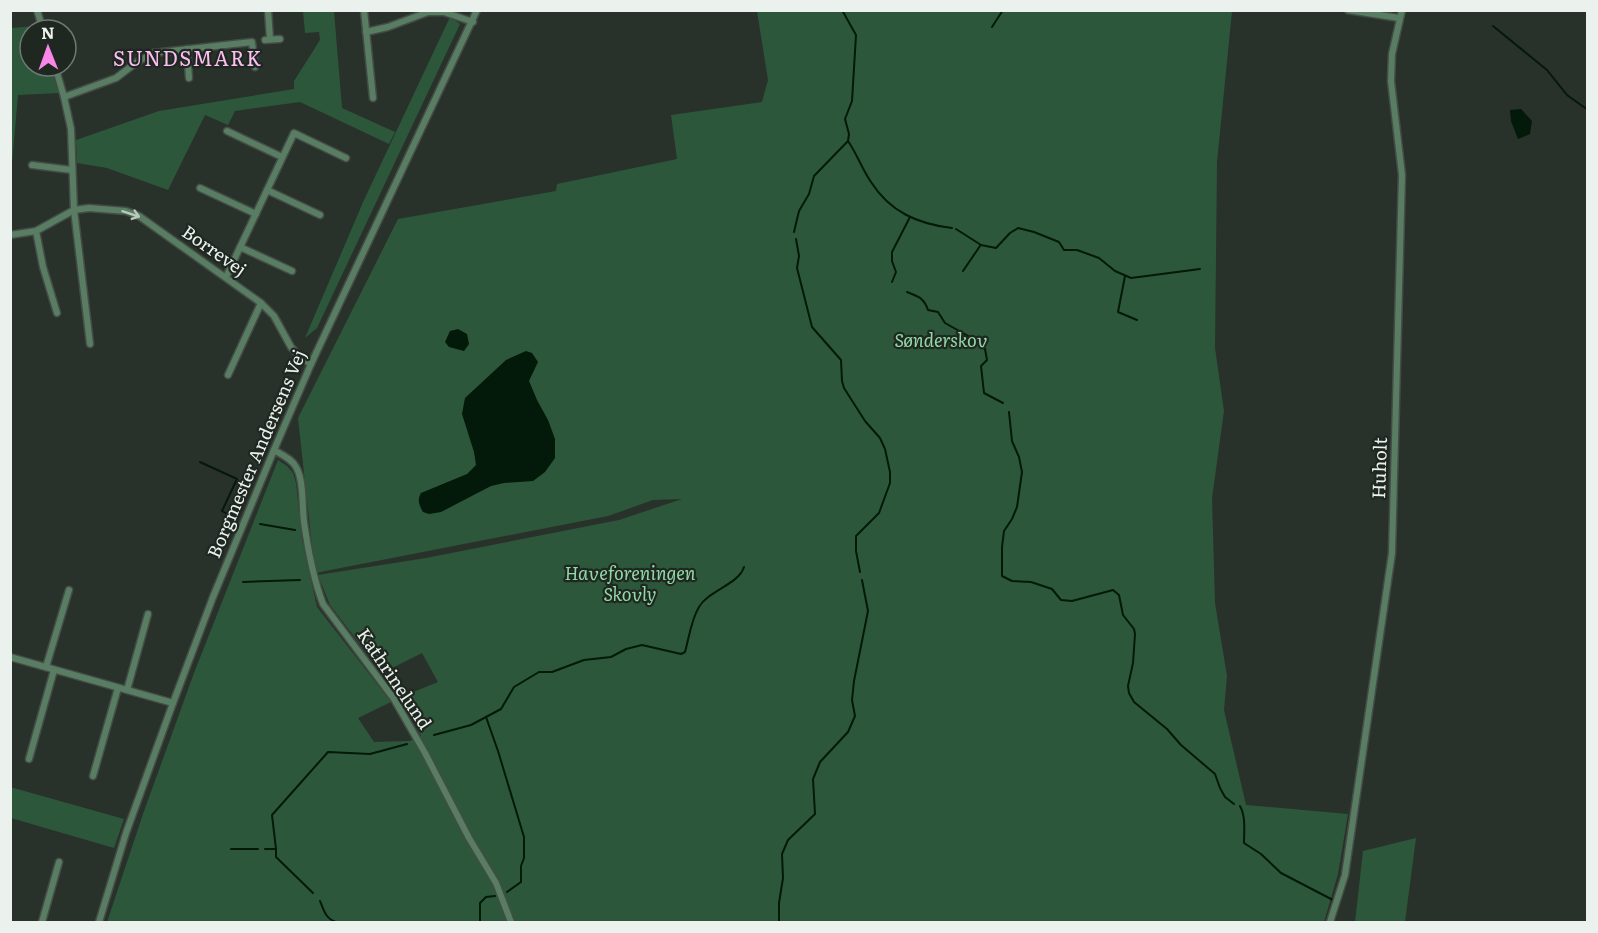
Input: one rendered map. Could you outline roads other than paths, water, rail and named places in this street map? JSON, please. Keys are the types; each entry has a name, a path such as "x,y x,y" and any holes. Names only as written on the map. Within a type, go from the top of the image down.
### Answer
{"street":[{"path":"268,10 268,39 280,39"},
{"path":"364,10 373,98"},
{"name":"Borgmester Andersens Vej","path":"99,922 126,833 172,703 213,597 311,364 477,10"},
{"path":"1348,10 1399,18"},
{"name":"Huholt","path":"1330,922 1345,875 1392,553 1402,175 1391,81 1392,54 1402,10"},
{"path":"366,32 388,27 428,11 444,12 473,22"},
{"path":"64,97 116,78 153,53 252,42 255,67"},
{"path":"187,49 189,78"},
{"path":"58,78 71,129 74,210 90,344"},
{"path":"227,131 282,157"},
{"path":"226,277 294,133 346,158"},
{"path":"32,165 72,170"},
{"path":"200,188 256,214"},
{"path":"267,190 320,215"},
{"name":"Borrevej","path":"10,235 36,231 74,210 89,208 117,210 139,216 261,303 274,316 291,347 311,364"},
{"path":"36,231 43,267 57,313"},
{"path":"240,247 292,271"},
{"path":"228,375 261,303"},
{"name":"Kathrinelund","path":"274,450 290,460 296,467 300,478 310,554 323,604 394,699 496,883 511,922"},
{"path":"46,667 69,590"},
{"path":"127,690 148,614"},
{"path":"10,657 172,703"},
{"path":"29,759 54,670"},
{"path":"93,776 118,688"},
{"path":"42,922 58,862"}],"waterway":[{"path":"794,232 799,211 809,194 814,176 848,141 849,134 845,119 852,101 856,35 842,10"},
{"path":"992,27 1003,10"},
{"path":"1493,26 1547,70 1567,95 1588,110"},
{"path":"848,141 868,177 896,209 916,220 952,228"},
{"path":"892,282 896,272 892,252 910,217"},
{"path":"956,229 981,245 996,248 1018,228 1034,232 1059,242 1064,250 1077,250 1099,258 1115,271 1131,278 1200,269"},
{"path":"796,239 799,256 797,268 812,327 841,360 844,388 865,421 880,438 890,472 890,483 879,513 856,536 860,572"},
{"path":"963,271 980,246"},
{"path":"1125,276 1118,312 1137,320"},
{"path":"907,292 920,298 928,310 938,312 945,323 970,337 985,349 987,360 981,366 984,393 1003,403"},
{"path":"1009,412 1012,441 1022,472 1017,507 1004,531 1002,576 1012,581 1031,582 1052,589 1061,600 1072,601 1113,590 1119,595 1123,615 1134,629 1135,634 1129,693 1134,702 1215,774 1225,797 1234,804"},
{"path":"200,462 237,479 222,511 229,515"},
{"path":"260,524 295,530"},
{"path":"434,735 471,725 501,709 514,687 539,672 552,672 584,660 611,657 626,649 642,645 681,654 685,652 692,623 703,601 730,583 744,567"},
{"path":"243,582 300,580"},
{"path":"779,922 783,878 782,854 788,840 815,814 813,779 820,762 848,732 855,716 852,700 854,681 868,611 862,580"},
{"path":"486,717 524,837 521,882 507,892"},
{"path":"265,849 276,849 272,815 328,752 370,754 407,744"},
{"path":"1240,806 1244,819 1244,843 1261,854 1281,873 1333,900"},
{"path":"231,849 258,849"},
{"path":"276,849 276,857 313,893"},
{"path":"480,922 480,903 486,897 495,896"},
{"path":"320,901 328,917 336,922"}],"district":[{"name":"SUNDSMARK","path":"188,59"}],"park label":[{"name":"Sønderskov","path":"941,341"},
{"name":"Haveforeningen Skovly","path":"630,584"}]}
